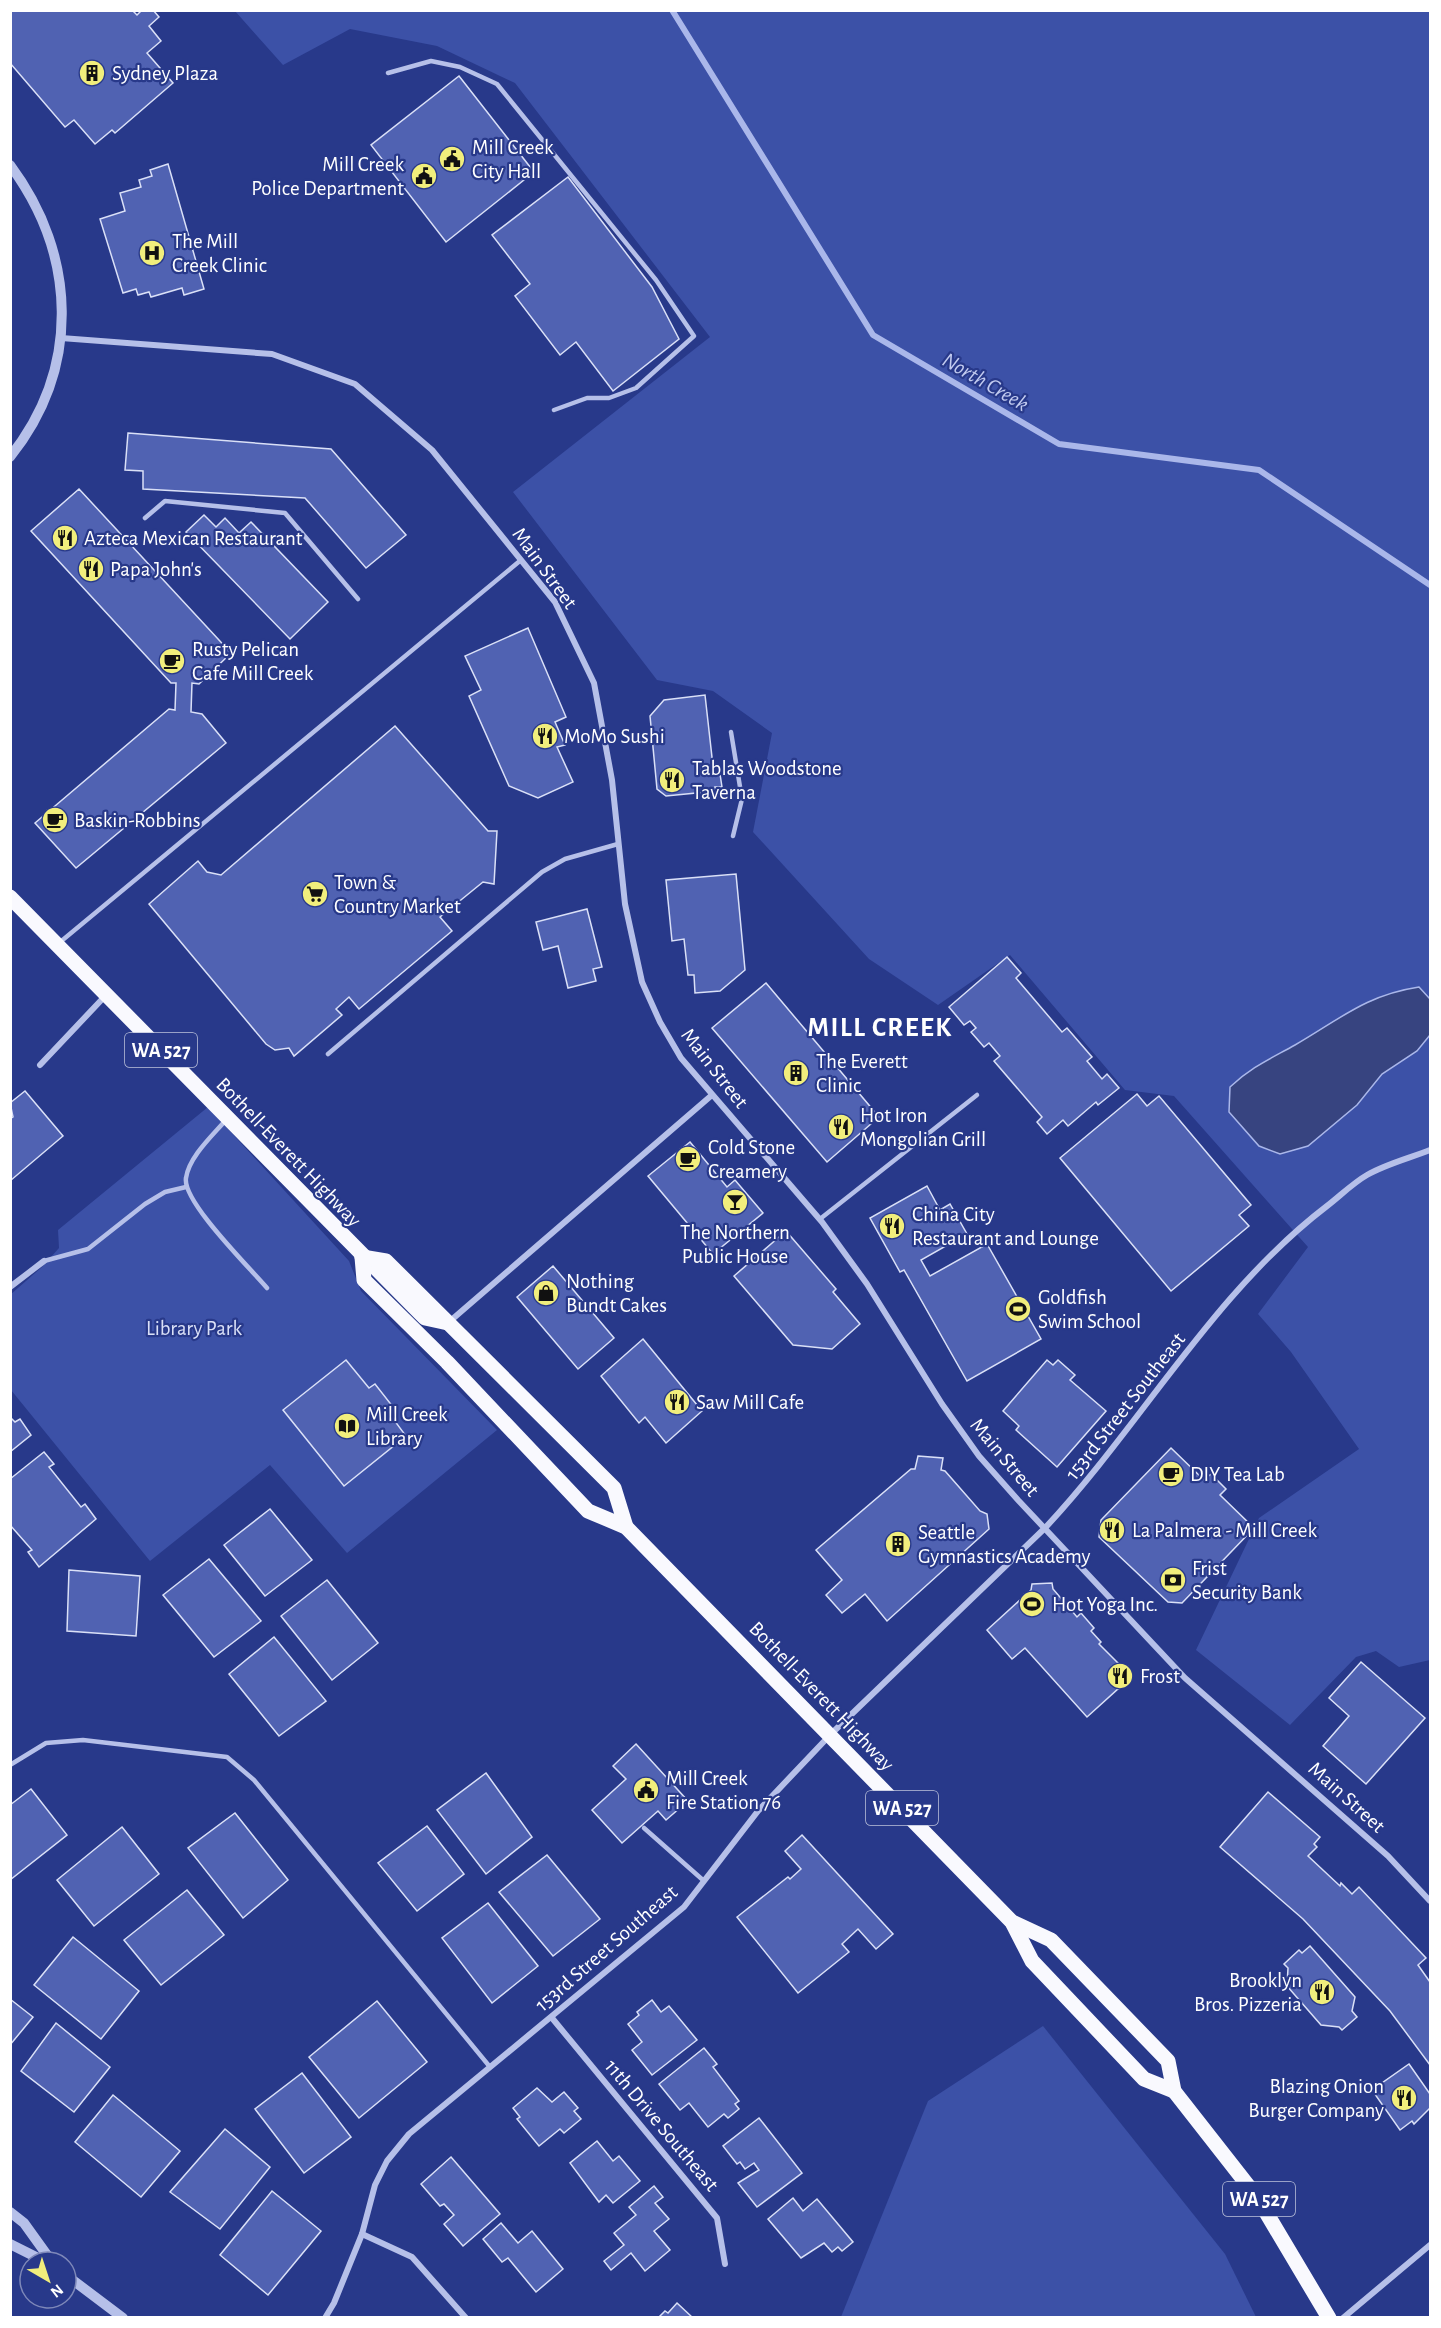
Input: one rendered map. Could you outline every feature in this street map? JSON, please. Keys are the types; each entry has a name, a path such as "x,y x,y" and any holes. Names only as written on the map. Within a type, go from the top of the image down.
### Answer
{"main road":[{"name":"Bothell-Everett Highway","path":"10,897 362,1257 386,1261 614,1488 626,1527"},
{"name":"Bothell-Everett Highway","path":"362,1257 364,1280 447,1362 588,1511 626,1527 831,1734 1012,1922 1032,1961 1144,2079 1174,2091"},
{"name":"Bothell-Everett Highway","path":"1012,1922 1051,1940 1168,2061 1174,2091 1257,2197 1329,2318"}],"street":[{"path":"10,165 34,198 50,237 61,286 61,338 52,382 44,406 10,457"},
{"name":"Main Street","path":"61,338 272,354 355,384 432,450 555,602 594,683 612,780 625,904 642,982 660,1022 681,1058 820,1219 867,1284 940,1401 979,1456 1185,1678 1388,1856 1431,1901"},
{"path":"40,1065 107,994"},
{"path":"448,1323 712,1095"},
{"name":"153rd Street Southeast","path":"325,2318 334,2303 362,2234 375,2185 387,2161 409,2134 684,1907 758,1811 831,1734 1045,1528 1075,1496 1262,1262 1296,1229 1367,1175 1431,1150"},
{"path":"10,1287 44,1261"},
{"name":"11th Drive Southeast","path":"552,2018 717,2218 725,2264"},
{"path":"10,2212 24,2223 43,2250"},
{"path":"362,2234 412,2256 466,2318"},
{"path":"1342,2318 1431,2245"},
{"path":"78,2284 123,2318"}],"lane":[{"path":"388,73 431,61 460,67 497,84 656,280 694,336 636,388 609,399 587,398 554,410"},
{"path":"145,518 165,501 285,513 358,599"},
{"path":"57,944 521,561"},
{"path":"731,732 742,799 733,836"},
{"path":"328,1054 542,872 565,859 618,844"},
{"path":"820,1219 977,1095"},
{"path":"227,1119 201,1149 186,1175 186,1187 201,1212 267,1288"},
{"path":"44,1261 88,1250 145,1204 165,1192 186,1187"},
{"path":"10,1765 46,1743 74,1739 227,1757 254,1780 490,2067"},
{"path":"644,1828 704,1881"}],"green space":[{"path":"235,11 1430,11 1430,1660 1399,1667 1376,1651 1356,1657 1290,1725 1196,1650 1259,1518 1359,1449 1291,1352 1258,1314 1308,1247 1174,1096 1125,1090 1010,955 938,1005 869,959 753,832 772,733 713,691 657,680 513,492 710,337 515,83 437,46 350,29 283,65"},
{"name":"Library Park","path":"208,1107 349,1261 361,1291 497,1430 347,1553 270,1465 150,1561 11,1390 10,1295 42,1267 59,1248 58,1230"},
{"path":"1043,2026 1225,2254 1256,2317 841,2317 928,2101"}],"shaded area":[{"path":"1419,987 1430,999 1430,1035 1417,1051 1382,1074 1357,1105 1308,1146 1280,1154 1259,1146 1229,1112 1230,1087 1253,1069 1368,1002"}],"building":[{"name":"Sydney Plaza","path":"10,10 132,10 137,15 142,10 153,10 159,17 149,26 161,41 147,53 173,83 115,133 112,130 95,144 74,120 65,127 10,63"},
{"name":"Mill Creek City Hall","path":"459,76 534,172 446,242 371,145"},
{"name":"The Mill Creek Clinic","path":"168,164 204,289 184,295 182,288 151,297 149,292 138,295 136,289 123,293 100,219 125,211 120,193 141,187 139,180 152,176 150,170"},
{"path":"568,177 652,287 679,339 613,391 576,342 560,355 515,296 530,284 492,235"},
{"path":"128,433 331,449 406,535 366,568 305,498 143,489 143,471 125,470"},
{"path":"79,489 231,653 199,684 192,683 191,712 202,714 226,743 76,868 35,823 169,709 175,710 176,683 171,683 31,531"},
{"path":"204,515 216,527 225,518 239,533 251,522 328,602 290,639 186,532"},
{"path":"528,628 566,717 555,722 565,745 557,747 573,782 538,798 509,786 469,696 481,690 465,656"},
{"path":"705,695 714,775 720,774 722,787 715,787 716,791 666,796 657,789 650,716 664,700"},
{"name":"Town & Country Market","path":"395,726 488,831 497,831 494,884 483,882 440,917 452,931 359,1009 349,997 336,1009 342,1015 294,1056 289,1048 275,1050 266,1044 149,904 198,861 207,872 221,875"},
{"path":"736,874 745,970 720,991 695,993 694,975 688,975 684,939 672,941 666,880"},
{"path":"587,909 602,967 593,969 596,981 568,988 558,946 543,950 536,922"},
{"path":"1007,957 1021,973 1016,978 1062,1032 1067,1028 1092,1057 1087,1061 1102,1079 1107,1074 1119,1088 1098,1105 1096,1102 1068,1126 1063,1120 1047,1134 1037,1122 1042,1117 994,1061 1000,1056 989,1043 984,1047 971,1032 976,1028 970,1021 964,1025 949,1007"},
{"name":"The Everett Clinic","path":"766,983 879,1117 827,1162 712,1028"},
{"path":"25,1091 63,1136 10,1181 10,1119 13,1117 10,1103"},
{"path":"1137,1094 1147,1106 1159,1096 1251,1205 1239,1215 1249,1226 1171,1291 1060,1158"},
{"path":"690,1142 727,1187 735,1180 763,1213 713,1254 648,1176"},
{"path":"927,1186 940,1210 950,1204 967,1234 921,1260 930,1276 987,1244 1041,1339 967,1381 904,1270 900,1272 870,1218"},
{"path":"786,1231 836,1289 833,1292 860,1324 832,1349 793,1345 734,1276"},
{"path":"553,1266 614,1338 578,1369 517,1297"},
{"path":"643,1339 702,1411 666,1443 645,1417 639,1423 601,1376"},
{"name":"Mill Creek Library","path":"346,1360 369,1388 375,1384 397,1412 391,1416 406,1436 344,1486 283,1410"},
{"path":"1047,1360 1053,1365 1058,1360 1075,1375 1070,1380 1106,1411 1057,1467 1016,1430 1019,1426 1003,1411"},
{"path":"10,1417 15,1422 20,1419 31,1435 10,1452"},
{"path":"1171,1448 1204,1480 1211,1474 1226,1489 1220,1495 1254,1528 1182,1603 1168,1602 1099,1537 1101,1520"},
{"path":"44,1452 54,1464 49,1467 81,1507 85,1504 96,1519 39,1567 28,1552 32,1550 10,1525 10,1479"},
{"name":"Seattle Gymnastics Academy","path":"918,1456 943,1458 941,1470 945,1471 980,1511 987,1514 989,1529 887,1621 865,1594 842,1613 826,1595 842,1580 816,1550 911,1469 915,1469"},
{"path":"270,1509 312,1560 265,1596 224,1545"},
{"path":"209,1559 261,1621 214,1657 163,1595"},
{"path":"69,1570 140,1576 136,1636 67,1631"},
{"path":"327,1580 378,1643 332,1680 281,1616"},
{"path":"1052,1583 1053,1589 1077,1617 1081,1613 1094,1628 1091,1631 1101,1642 1099,1644 1129,1674 1128,1684 1118,1689 1087,1717 1025,1648 1012,1659 987,1630 1031,1590 1032,1584"},
{"path":"274,1637 326,1701 279,1736 229,1674"},
{"path":"1361,1662 1425,1718 1366,1784 1323,1746 1349,1716 1329,1698"},
{"name":"Mill Creek Fire Station 76","path":"636,1744 688,1801 666,1820 658,1811 622,1843 592,1810 626,1779 613,1766"},
{"path":"486,1773 532,1837 486,1874 437,1810"},
{"path":"31,1789 67,1835 10,1880 10,1805"},
{"path":"1268,1792 1320,1837 1314,1844 1317,1847 1308,1856 1352,1894 1359,1887 1426,1958 1418,1965 1430,1982 1430,2065 1390,2011 1303,1919 1220,1847"},
{"path":"235,1813 288,1880 243,1918 188,1848"},
{"path":"427,1826 464,1874 417,1911 378,1863"},
{"path":"122,1827 159,1874 94,1926 57,1880"},
{"path":"802,1835 893,1934 876,1949 858,1929 842,1944 849,1952 798,1993 737,1917 801,1869 785,1851"},
{"path":"547,1855 600,1919 553,1956 499,1892"},
{"path":"187,1890 224,1935 161,1985 124,1940"},
{"path":"488,1903 538,1966 492,2003 442,1938"},
{"path":"73,1937 139,1991 101,2039 34,1985"},
{"path":"1310,1946 1355,1997 1352,2011 1357,2017 1342,2030 1339,2027 1321,2025 1287,1986 1288,1968 1284,1964 1299,1950 1302,1953"},
{"path":"10,1999 33,2017 10,2045"},
{"path":"652,2000 661,2012 669,2006 697,2040 652,2075 632,2050 642,2042 628,2024 639,2015 637,2012"},
{"path":"377,2001 427,2062 359,2118 309,2057"},
{"path":"56,2023 110,2067 74,2112 21,2071"},
{"path":"704,2048 717,2064 713,2067 739,2101 735,2104 739,2109 728,2118 724,2114 708,2127 689,2103 680,2110 659,2084"},
{"path":"1409,2064 1430,2094 1430,2108 1414,2124 1412,2121 1400,2130 1372,2090"},
{"path":"302,2073 351,2137 304,2173 255,2109"},
{"path":"537,2088 552,2102 564,2092 578,2108 574,2111 581,2119 564,2133 560,2129 539,2146 517,2119 520,2117 513,2108"},
{"path":"113,2095 180,2151 141,2197 75,2142"},
{"path":"759,2118 802,2173 757,2207 738,2183 759,2170 754,2163 745,2169 740,2162 737,2164 723,2146"},
{"path":"225,2129 270,2167 220,2229 170,2192"},
{"path":"597,2141 613,2161 619,2156 640,2181 613,2203 606,2195 599,2202 570,2163"},
{"path":"451,2157 500,2214 463,2246 444,2224 454,2215 444,2204 440,2206 421,2184"},
{"path":"654,2186 663,2197 655,2203 669,2219 654,2231 670,2250 645,2271 631,2253 611,2270 604,2261 624,2245 614,2233 636,2215 629,2207"},
{"path":"272,2191 321,2231 268,2295 220,2255"},
{"path":"793,2198 803,2211 817,2199 853,2242 842,2251 838,2247 832,2252 824,2243 801,2258 768,2219"},
{"path":"501,2223 518,2243 532,2231 563,2269 536,2292 508,2258 502,2262 483,2239"},
{"path":"677,2303 693,2318 658,2318 665,2311 668,2313"}],"waterway":[{"name":"North Creek","path":"672,10 873,335 1059,444 1259,470 1430,585"}],"place":[{"name":"Sydney Plaza","path":"92,73"},
{"name":"Mill Creek City Hall","path":"452,159"},
{"name":"Mill Creek Police Department","path":"424,176"},
{"name":"The Mill Creek Clinic","path":"152,253"},
{"name":"Azteca Mexican Restaurant","path":"65,538"},
{"name":"Papa John's","path":"91,569"},
{"name":"Rusty Pelican Cafe Mill Creek","path":"172,661"},
{"name":"MoMo Sushi","path":"545,736"},
{"name":"Tablas Woodstone Taverna","path":"672,780"},
{"name":"Baskin-Robbins","path":"55,820"},
{"name":"Town & Country Market","path":"315,894"},
{"name":"The Everett Clinic","path":"796,1073"},
{"name":"Hot Iron Mongolian Grill","path":"841,1127"},
{"name":"Cold Stone Creamery","path":"688,1159"},
{"name":"The Northern Public House","path":"735,1202"},
{"name":"China City Restaurant and Lounge","path":"892,1226"},
{"name":"Nothing Bundt Cakes","path":"546,1293"},
{"name":"Goldfish Swim School","path":"1018,1309"},
{"name":"Saw Mill Cafe","path":"677,1402"},
{"name":"Mill Creek Library","path":"347,1426"},
{"name":"DIY Tea Lab","path":"1171,1474"},
{"name":"La Palmera - Mill Creek","path":"1112,1530"},
{"name":"Seattle Gymnastics Academy","path":"898,1544"},
{"name":"Frist Security Bank","path":"1173,1580"},
{"name":"Hot Yoga Inc.","path":"1032,1604"},
{"name":"Frost","path":"1120,1676"},
{"name":"Mill Creek Fire Station 76","path":"646,1790"},
{"name":"Brooklyn Bros. Pizzeria","path":"1322,1992"},
{"name":"Blazing Onion Burger Company","path":"1404,2098"}],"district":[{"name":"MILL CREEK","path":"880,1027"}]}
